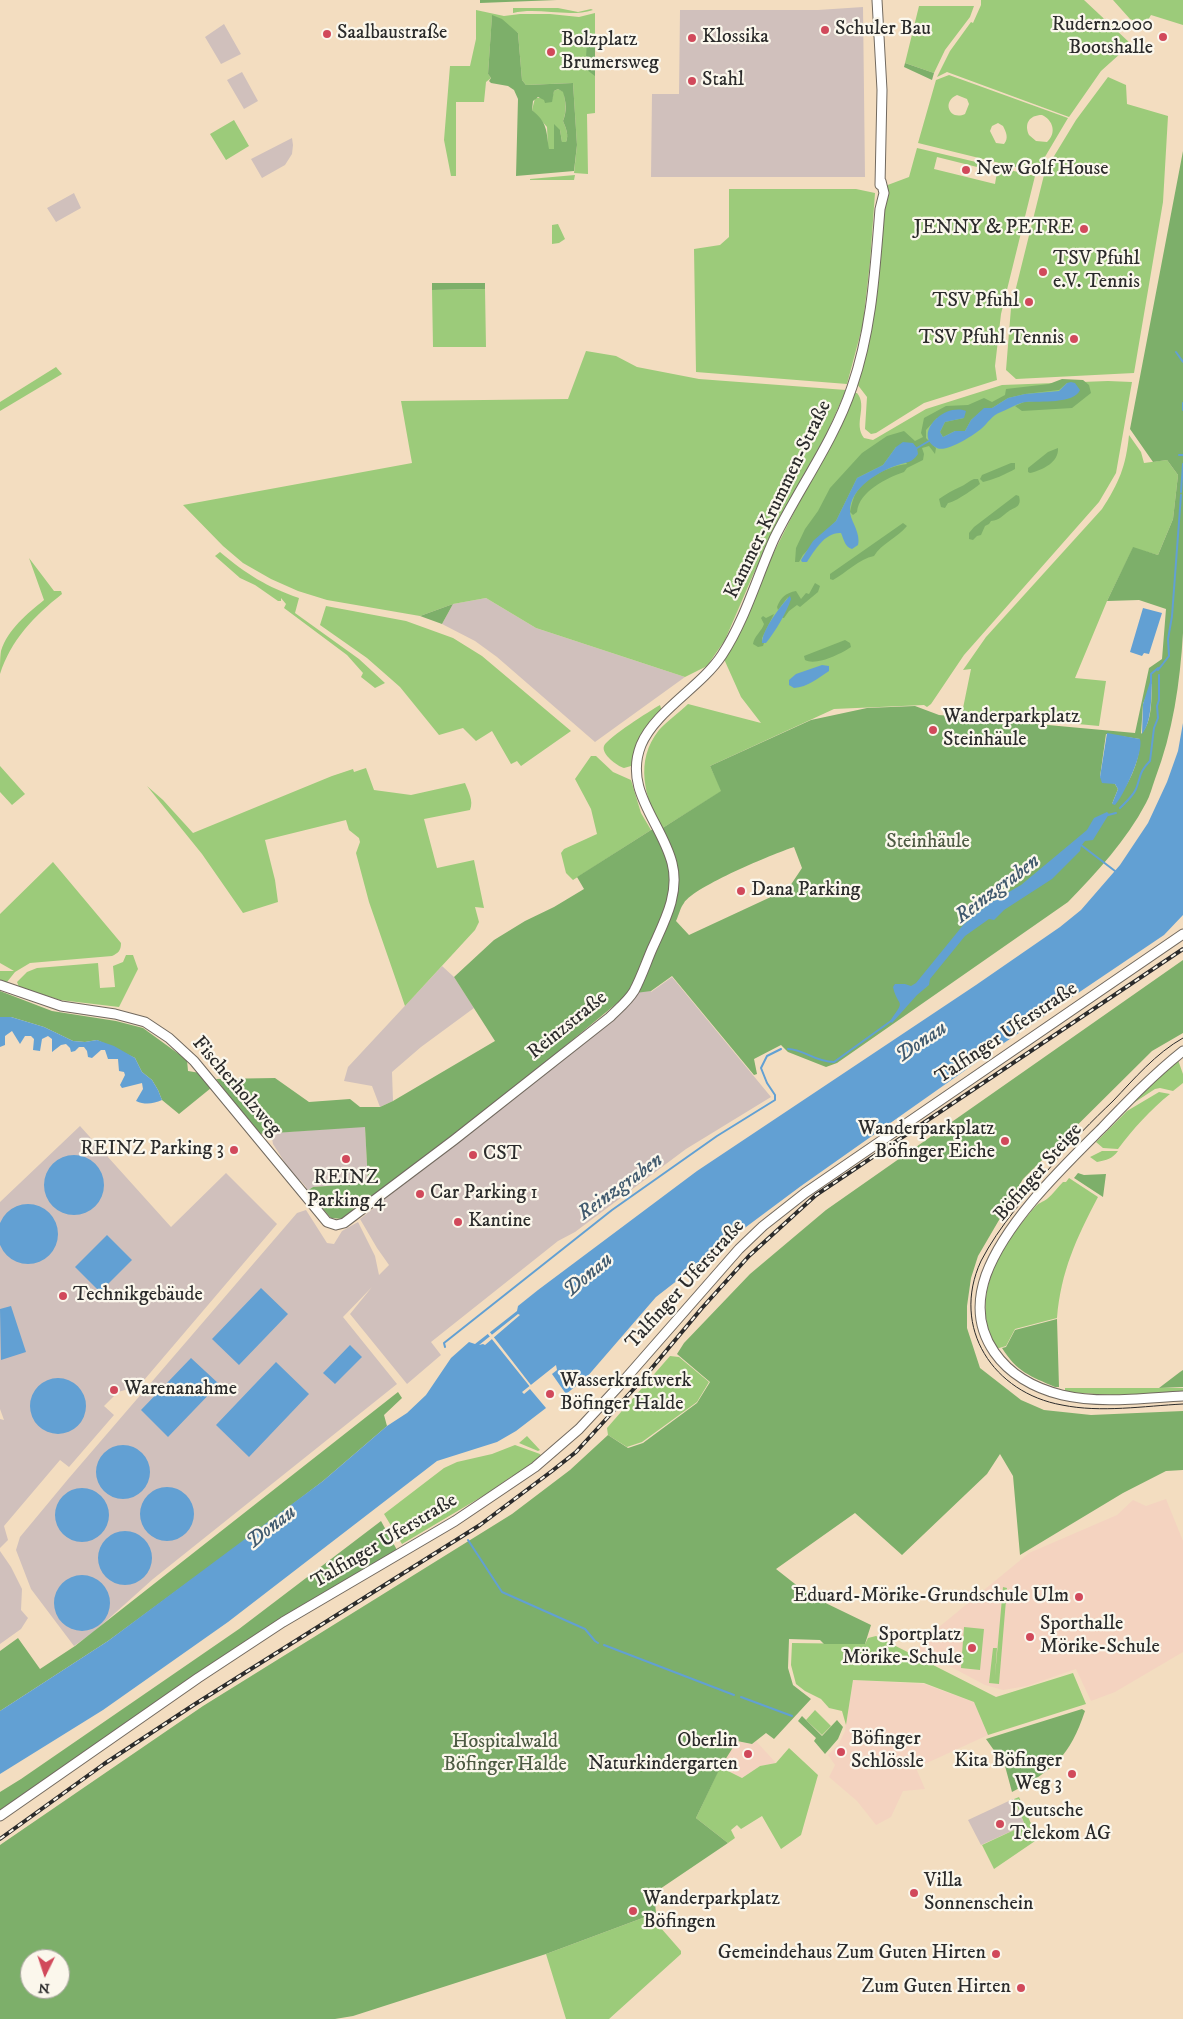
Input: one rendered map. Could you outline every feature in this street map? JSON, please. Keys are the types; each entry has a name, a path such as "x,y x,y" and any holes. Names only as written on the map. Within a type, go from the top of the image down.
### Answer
{"street":[{"name":"Kammer-Krummen-Straße","path":"637,773 641,744 649,732 659,719 705,676 722,655 736,628 775,537 842,411 852,387 868,324 880,209 884,193 881,180 882,90 877,0"},
{"name":"Reinzstraße","path":"336,1225 344,1223 454,1140 610,1017 633,992 667,915 675,885 672,861 644,804 637,773"},
{"name":"Talfinger Uferstraße","path":"0,1816 283,1622 455,1521 535,1468 579,1429 606,1401 714,1276 763,1226 805,1193 1183,934"},
{"name":"Fischerholzweg","path":"0,985 61,1006 130,1017 145,1022 169,1038 194,1060 322,1216 328,1222 336,1225"},
{"name":"Böfinger Steige","path":"1183,1051 1164,1066 1127,1102 1072,1158 1028,1208 1007,1236 986,1275 980,1306 981,1321 992,1350 1002,1364 1018,1377 1038,1387 1063,1395 1078,1397 1136,1398 1183,1396"}],"shaded area":[{"path":"863,7 865,177 651,177 652,94 679,94 680,10 818,10"},
{"path":"224,24 241,54 221,64 205,37"},
{"path":"242,72 258,101 244,109 227,80"},
{"path":"292,138 292,154 285,165 262,178 251,159"},
{"path":"74,193 81,208 56,222 47,208"},
{"path":"486,598 536,628 685,677 595,742 497,657 475,641 442,624 453,604"},
{"path":"442,966 454,977 474,1008 421,1047 392,1072 393,1101 380,1107 372,1086 344,1081 348,1067"},
{"path":"652,967 651,992 672,977 771,1097 686,1149 575,1232 558,1241 431,1342 441,1355 407,1384 350,1314 372,1287 343,1317 397,1384 153,1579 95,1631 74,1646 31,1589 16,1550 20,1537 69,1478 297,1213 306,1210 327,1243 334,1244 342,1231 358,1222 375,1256 379,1275 389,1265 360,1219 622,1010"},
{"path":"80,1126 171,1227 226,1173 277,1224 139,1386 118,1392 104,1406 114,1415 69,1467 60,1460 4,1526 8,1540 0,1548 0,1419 4,1420 0,1409 0,1202"},
{"path":"365,1126 368,1184 313,1187 307,1191 300,1180 296,1180 273,1144 272,1138 272,1133"},
{"name":"Eduard-Mörike-Grundschule Ulm","path":"1166,1499 1183,1541 1183,1652 1115,1692 1091,1701 1076,1669 1027,1686 1003,1690 985,1685 919,1650 922,1641 1029,1553 1117,1515 1133,1500 1146,1506"},
{"path":"0,1551 11,1567 22,1589 21,1610 28,1618 21,1629 0,1644"},
{"path":"853,1680 924,1684 974,1702 988,1735 916,1768 925,1789 903,1791 891,1817 876,1825 857,1801 829,1777 835,1765 828,1755 838,1745 845,1731"},
{"name":"Oberlin Naturkindergarten","path":"737,1741 752,1744 756,1741 776,1763 760,1766 742,1778 720,1767"},
{"path":"1013,1799 1025,1825 981,1845 968,1820"}],"green space":[{"path":"480,0 557,0 480,3"},
{"path":"981,0 1084,0 1131,44 1101,71 1069,117 947,72 937,77 950,51 971,22 973,23 981,5"},
{"path":"1113,0 1183,0 1183,25 1151,15 1145,25 1130,19"},
{"path":"919,6 974,6 970,17 945,50 934,73 905,63"},
{"path":"513,8 558,8 578,12 593,10 574,13 523,11 513,13"},
{"path":"476,10 504,16 550,14 579,17 595,13 595,113 587,114 588,174 574,173 577,145 573,83 526,85 522,80 518,33 492,16 488,74 491,78 486,82 484,102 456,102 456,176 451,176 444,140 450,66 470,66 476,39"},
{"path":"492,15 502,19 518,33 522,80 526,85 573,83 577,145 574,171 516,176 518,99 514,90 508,86 491,83 489,81 491,78 488,74","holes":["558,89 563,92 566,106 563,121 567,132 567,139 566,142 562,142 560,130 554,124 554,149 549,149 544,123 532,110 533,101 538,97 544,100 545,103 552,102 554,91"]},
{"path":"595,34 595,76 587,70 586,40"},
{"path":"905,63 934,73 932,80 904,67"},
{"path":"949,75 1068,118 1036,172 918,143 936,80","holes":["957,95 967,99 969,104 965,114 955,115 949,110 949,102","1038,115 1046,117 1051,123 1053,131 1047,142 1036,141 1029,135 1027,124 1031,118","998,123 1003,126 1007,137 1004,144 996,143 990,131 992,126"]},
{"path":"1108,77 1126,85 1127,104 1168,116 1163,202 1134,373 1016,379 1006,370 1011,308 1045,171 1076,120"},
{"path":"558,89 564,92 565,110 563,121 567,132 567,139 566,142 562,142 560,130 554,149 548,149 547,127 532,110 535,98 542,98 551,102 554,91"},
{"path":"234,120 249,146 226,160 210,134"},
{"path":"917,148 1035,176 1001,314 995,366 997,380 924,403 876,433 871,434 865,429 867,397 857,384 873,311 885,186 909,177","holes":["937,157 997,172 995,184 934,169"]},
{"name":"Steinhäule","path":"1183,151 1183,633 1178,689 1167,743 1147,800 1120,843 1100,868 1068,902 837,1063 826,1067 788,1052 781,1045 754,1059 757,1074 754,1075 672,976 651,991 628,994 524,1080 343,1219 331,1218 307,1191 313,1187 368,1183 365,1127 259,1134 216,1079 275,1078 309,1102 350,1099 360,1107 380,1107 495,1041 454,977 494,940 584,889 577,877 651,830 661,829 721,791 710,766 811,720 867,708 915,706 939,715 1135,733 1149,668 1162,659 1166,609 1139,600 1107,601 1133,547 1158,555 1173,519 1178,475 1167,460 1153,462 1130,429","holes":["1152,682 1148,723 1141,734 1143,704","1106,734 1140,739 1138,757 1132,774 1118,798 1112,804 1118,789 1115,784 1100,777","794,847 802,868 788,889 689,935 676,921 681,907 691,896 753,863"]},
{"path":"575,175 574,180 530,180 530,179"},
{"path":"729,189 856,189 875,193 863,324 847,384 696,372 694,249 720,245 729,237"},
{"path":"558,224 565,239 559,243 552,244 552,225"},
{"path":"432,283 485,283 485,289 432,290"},
{"path":"485,289 486,347 433,347 432,290"},
{"path":"586,351 616,356 637,367 699,379 846,390 828,431 753,575 725,640 707,666 685,677 536,628 486,598 453,604 420,616 327,600 298,591 271,579 243,563 223,546 183,505 412,463 401,401 568,399"},
{"path":"56,367 62,374 0,411 0,402"},
{"path":"1062,379 1083,380 1089,385 1091,393 1072,408 1022,411 1015,406 1024,402 1069,398 1067,383 1059,390 1008,398 992,408 984,409 971,420 965,431 955,431 943,437 940,432 945,422 964,418 937,418 926,430 926,438 936,448 935,454 929,446 922,448 923,460 907,468 904,472 875,486 863,498 857,512 853,515 850,512 854,497 869,479 892,467 907,464 896,447 883,465 857,478 836,521 803,555 799,562 795,562 796,548 805,529 818,511 830,488 862,453 887,436 904,431 915,441 923,437 921,433 924,418 946,406 968,405 984,398 992,402 1005,395 1006,389 1049,384"},
{"path":"1108,381 1132,382 1116,473 1099,502 964,655 931,704 927,707 924,705 834,709 710,766 722,791 661,829 650,805 644,767 651,742 659,730 688,704 761,723 741,697 724,659 770,560 854,393 857,393 860,398 861,433 864,438 873,440 926,409 1002,385"},
{"path":"1129,435 1141,452 1144,463 1167,460 1178,475 1173,519 1158,555 1133,548 1107,601 1075,678 1106,681 1099,726 962,713 971,669 963,670 986,637 1102,509 1121,474"},
{"path":"1058,448 1056,457 1049,465 1035,472 1028,472 1028,468 1048,452"},
{"path":"1015,463 1015,469 987,481 983,482 980,479 982,475"},
{"path":"974,479 978,479 980,484 948,503 945,508 941,507 939,499"},
{"path":"1016,495 1019,496 1020,500 1017,506 999,519 991,521 985,526 981,535 973,540 969,539 969,533 974,527"},
{"path":"903,523 907,526 874,556 858,563 833,580 830,579 830,574"},
{"path":"220,552 257,579 299,598 295,613 359,659 385,683 375,688 361,677 363,673 347,655 284,608 286,604 281,598 281,601 278,601 255,585 240,578 215,556"},
{"path":"29,558 54,591 61,591 62,594 33,620 17,640 10,650 0,674 1,651 8,636 19,622 44,600"},
{"path":"815,583 820,586 818,592 800,607 797,605 782,618 788,597 778,610 777,607 782,598 796,591 801,599 806,593 809,594"},
{"path":"453,604 442,624 420,616"},
{"path":"326,606 406,621 453,638 482,656 571,731 521,766 517,761 511,764 492,731 476,741 463,728 439,735 400,687 367,658 320,625"},
{"path":"774,614 762,638 763,646 758,647 753,644 764,624 761,618"},
{"path":"845,640 850,643 851,647 841,653 822,660 805,660 804,656"},
{"path":"660,705 662,711 641,736 631,766 624,768 610,759 604,749 607,742 630,724"},
{"path":"591,756 596,756 613,772 631,780 641,813 651,830 573,880 566,873 561,853 564,849 597,834 591,809 575,779"},
{"path":"0,766 25,794 12,805 0,792"},
{"path":"366,768 374,790 411,795 465,783 471,800 470,810 424,819 437,868 474,860 484,908 475,907 479,922 475,930 405,1006 369,902 356,853 360,842 359,838 349,830 346,820 265,840 275,880 278,902 243,913 202,854 147,786 163,800 193,833 332,776 353,769 354,772"},
{"path":"53,862 121,943 120,950 112,956 30,963 15,972 7,982 0,981 0,971 14,971 0,963 0,914"},
{"path":"126,955 133,955 138,969 119,1007 60,1000 19,987 17,982 27,972 37,968 98,963 100,988 115,987 113,966 123,962"},
{"name":"Hospitalwald Böfinger Halde","path":"1183,960 1183,1033 1152,1051 1023,1179 978,1256 971,1278 967,1306 967,1328 980,1368 1021,1400 1044,1410 1091,1415 1183,1411 1183,1470 1166,1471 1123,1493 1020,1555 1013,1476 1000,1454 987,1474 902,1555 855,1513 776,1569 809,1595 871,1625 865,1644 824,1644 820,1640 789,1639 788,1668 793,1685 811,1699 774,1739 766,1733 752,1744 737,1741 720,1768 696,1818 728,1843 654,1893 656,1913 546,1954 353,2016 335,2019 0,2019 0,1845 203,1706 512,1514 570,1470 608,1435 628,1448 643,1443 697,1403 710,1382 677,1354 684,1343 750,1274 826,1210"},
{"path":"0,991 52,1011 116,1021 143,1028 187,1060 188,1071 200,1073 211,1088 179,1114 162,1100 152,1080 142,1072 135,1058 97,1040 73,1041 44,1027 11,1017 0,1017"},
{"path":"1178,1060 1183,1074 1183,1083 1173,1091 1160,1088 1155,1089 1132,1104 1130,1103"},
{"path":"1159,1092 1170,1094 1142,1120 1118,1149 1103,1148 1096,1142 1127,1111"},
{"path":"1102,1151 1118,1151 1106,1160 1097,1162 1090,1157"},
{"path":"1078,1173 1084,1175 1106,1174 1103,1197 1074,1178"},
{"path":"1069,1178 1098,1197 1083,1227 1066,1270 1057,1318 1015,1329 1006,1346 996,1349 988,1329 986,1310 987,1292 992,1274 1010,1239 1022,1223 1036,1206 1047,1199"},
{"path":"1057,1319 1059,1387 1055,1387 1019,1368 1002,1348 1006,1347 1015,1330"},
{"path":"670,1356 679,1357 709,1382 697,1402 642,1442 627,1447 608,1435 607,1428"},
{"path":"1183,1370 1183,1387 1159,1388 1180,1372"},
{"path":"1065,1388 1183,1388 1183,1393 1112,1395 1065,1392"},
{"path":"398,1392 402,1398 384,1415 387,1426 323,1481 108,1641 0,1711 0,1651 18,1638 40,1669 75,1646"},
{"path":"527,1436 540,1450 538,1451 519,1443"},
{"path":"515,1445 540,1454 542,1457 515,1479 512,1476 488,1493 402,1544 384,1514 444,1468 457,1462 492,1454"},
{"path":"381,1521 397,1550 275,1623 0,1810 0,1792 239,1629"},
{"path":"1003,1587 1007,1588 999,1684 989,1683 993,1648 997,1648 995,1676"},
{"name":"Sportplatz Mörike-Schule","path":"964,1627 984,1629 980,1670 961,1668"},
{"path":"876,1636 996,1697 1073,1673 1086,1704 988,1735 974,1702 924,1683 853,1680 846,1725 842,1711 829,1708 821,1699 796,1684 791,1665 792,1643 865,1644 868,1638"},
{"path":"1082,1709 1085,1711 1073,1740 1059,1760 1050,1769 1012,1792 1005,1766 986,1739"},
{"path":"815,1710 831,1726 822,1735 806,1720"},
{"path":"802,1716 822,1736 837,1720 843,1727 838,1739 825,1754 814,1741 816,1738 798,1721"},
{"path":"789,1748 818,1775 801,1835 781,1849 762,1816 741,1829 737,1825 731,1830 735,1838 728,1843 696,1818 720,1767 742,1778 760,1766 776,1763"},
{"path":"1019,1797 1038,1839 994,1869 982,1845 1025,1825 1014,1799"},
{"path":"648,1916 653,1919 681,1951 681,1954 609,2019 566,2019 546,1954"}],"water":[{"path":"1067,383 1075,383 1080,390 1071,398 1056,401 1026,402 1017,405 995,415 981,429 947,448 937,448 930,443 929,429 940,416 948,411 966,411 964,418 945,422 940,432 943,437 955,431 965,431 971,420 984,408 992,408 1008,398 1025,394 1059,391"},
{"path":"903,442 913,443 917,448 918,454 916,457 909,462 882,471 874,476 860,488 851,503 850,515 858,536 858,545 852,549 848,547 841,533 835,533 821,543 807,562 802,562 801,560 813,541 836,521 857,478 883,465 896,447"},
{"path":"790,596 791,599 780,622 766,643 762,643 768,625"},
{"path":"1143,608 1162,613 1149,654 1144,653 1142,656 1130,652"},
{"path":"822,665 829,666 829,671 813,682 794,688 789,685 789,680 796,674"},
{"path":"1150,682 1152,682 1148,723 1142,734 1143,704"},
{"name":"Donau","path":"1183,723 1183,915 1164,935 1001,1045 746,1227 656,1297 586,1378 566,1394 552,1374 557,1370 556,1365 522,1392 524,1394 530,1389 546,1408 516,1431 497,1442 437,1461 228,1622 103,1710 0,1774 0,1711 108,1641 323,1481 387,1426 407,1413 426,1395 451,1358 469,1342 475,1344 517,1311 518,1306 538,1290 697,1171 976,985 1060,927 1081,910 1120,865 1148,823 1167,782 1178,751","holes":["518,1314 520,1315 485,1345 479,1345"]},
{"path":"1107,733 1140,739 1136,763 1115,805 1112,804 1118,789 1115,784 1102,783 1100,777"},
{"path":"1107,812 1109,814 1093,840 1085,841 1080,851 1052,879 1004,910 994,920 989,919 965,936 930,979 929,985 917,995 892,1023 890,1021 900,1005 893,987 895,984 911,986 916,983 964,924 990,903 1021,885 1087,830 1094,818"},
{"path":"0,1017 11,1017 44,1027 73,1041 97,1040 114,1046 135,1058 142,1072 152,1080 162,1100 149,1104 136,1101 143,1089 142,1083 122,1088 120,1085 125,1075 124,1072 119,1071 118,1059 108,1059 105,1050 101,1050 92,1058 88,1057 84,1047 79,1047 71,1052 66,1044 61,1045 52,1052 52,1039 48,1036 42,1039 40,1051 33,1050 34,1039 31,1036 25,1036 20,1044 12,1031 5,1036 5,1045 0,1047"},
{"path":"74,1155 91,1160 99,1168 104,1185 99,1202 91,1210 74,1215 57,1210 49,1202 44,1185 49,1168 57,1160"},
{"path":"28,1204 44,1209 49,1213 53,1218 58,1234 53,1250 49,1255 44,1259 28,1264 12,1259 7,1255 3,1250 -2,1234 3,1218 7,1213 12,1209"},
{"path":"107,1235 132,1260 100,1292 75,1267"},
{"path":"261,1288 288,1314 239,1365 212,1339"},
{"path":"11,1306 26,1352 1,1360 0,1309"},
{"path":"350,1345 362,1357 335,1384 323,1373"},
{"path":"191,1358 219,1384 168,1437 141,1410"},
{"path":"276,1362 309,1394 249,1457 216,1425"},
{"path":"58,1378 69,1380 78,1386 84,1395 86,1406 84,1417 78,1426 69,1432 58,1434 47,1432 38,1426 32,1417 30,1406 32,1395 38,1386 47,1380"},
{"path":"123,1445 133,1447 142,1453 148,1462 150,1472 148,1482 142,1491 133,1497 123,1499 113,1497 104,1491 98,1482 96,1472 98,1462 104,1453 113,1447"},
{"path":"167,1487 177,1489 186,1495 192,1504 194,1514 192,1524 186,1533 177,1539 167,1541 157,1539 148,1533 142,1524 140,1514 142,1504 148,1495 157,1489"},
{"path":"82,1488 92,1490 101,1496 107,1505 109,1515 107,1525 101,1534 92,1540 82,1542 72,1540 63,1534 57,1525 55,1515 57,1505 63,1496 72,1490"},
{"path":"125,1531 135,1533 144,1539 150,1548 152,1558 150,1568 144,1577 135,1583 125,1585 115,1583 106,1577 100,1568 98,1558 100,1548 106,1539 115,1533"},
{"path":"82,1575 97,1580 105,1588 110,1603 105,1618 97,1626 82,1631 67,1626 59,1618 54,1603 59,1588 67,1580"}],"pier":[{"path":"489,1331 548,1407 546,1411 547,1408 487,1333"}],"waterway":[{"path":"1176,352 1183,362"},
{"path":"1183,403 1183,410"},
{"path":"917,448 929,441"},
{"path":"1181,492 1183,464"},
{"path":"1158,670 1169,656 1168,639 1172,616 1181,495"},
{"path":"1151,683 1151,674 1158,668"},
{"path":"1120,808 1135,792 1142,771 1150,761 1154,728 1158,718 1159,675"},
{"path":"1108,815 1116,813"},
{"name":"Reinzgraben","path":"1081,845 1115,871"},
{"name":"Reinzgraben","path":"788,1049 799,1051 821,1060 834,1062 891,1021"},
{"name":"Reinzgraben","path":"445,1347 444,1343 612,1210 717,1136 775,1100 775,1095 767,1083 761,1068 767,1056 781,1049"},
{"path":"468,1540 502,1592 585,1629 598,1643"},
{"path":"604,1645 734,1695"},
{"path":"741,1697 792,1716"}],"tram line":[{"path":"1183,1038 1164,1051 1137,1075 1082,1131 1014,1211 996,1235 981,1261 973,1286 971,1310 975,1333 984,1354 998,1372 1016,1387 1038,1398 1062,1405 1092,1408 1183,1404"}],"railway":[{"path":"0,1839 104,1764 192,1706 480,1525 552,1471 576,1452 641,1381 702,1308 749,1256 816,1195 1183,949"}],"place":[{"name":"Schuler Bau","path":"825,30"},
{"name":"Saalbaustraße","path":"327,34"},
{"name":"Rudern2000 Bootshalle","path":"1163,37"},
{"name":"Klossika","path":"692,38"},
{"name":"Bolzplatz Brumersweg","path":"551,52"},
{"name":"Stahl","path":"692,81"},
{"name":"New Golf House","path":"966,170"},
{"name":"JENNY & PETRE","path":"1084,229"},
{"name":"TSV Pfuhl e.V. Tennis","path":"1043,272"},
{"name":"TSV Pfuhl","path":"1029,302"},
{"name":"TSV Pfuhl Tennis","path":"1074,339"},
{"name":"Wanderparkplatz Steinhäule","path":"933,730"},
{"name":"Dana Parking","path":"741,891"},
{"name":"Wanderparkplatz Böfinger Eiche","path":"1005,1141"},
{"name":"REINZ Parking 3","path":"234,1150"},
{"name":"CST","path":"473,1155"},
{"name":"REINZ Parking 4","path":"346,1159"},
{"name":"Car Parking 1","path":"420,1194"},
{"name":"Kantine","path":"458,1222"},
{"name":"Technikgebäude","path":"63,1296"},
{"name":"Warenanahme","path":"114,1390"},
{"name":"Wasserkraftwerk Böfinger Halde","path":"550,1394"},
{"name":"Eduard-Mörike-Grundschule Ulm","path":"1079,1597"},
{"name":"Sporthalle Mörike-Schule","path":"1030,1637"},
{"name":"Sportplatz Mörike-Schule","path":"972,1648"},
{"name":"Böfinger Schlössle","path":"841,1752"},
{"name":"Oberlin Naturkindergarten","path":"748,1754"},
{"name":"Kita Böfinger Weg 3","path":"1072,1774"},
{"name":"Deutsche Telekom AG","path":"1000,1824"},
{"name":"Villa Sonnenschein","path":"914,1893"},
{"name":"Wanderparkplatz Böfingen","path":"633,1911"},
{"name":"Gemeindehaus Zum Guten Hirten","path":"996,1954"},
{"name":"Zum Guten Hirten","path":"1021,1988"}]}
